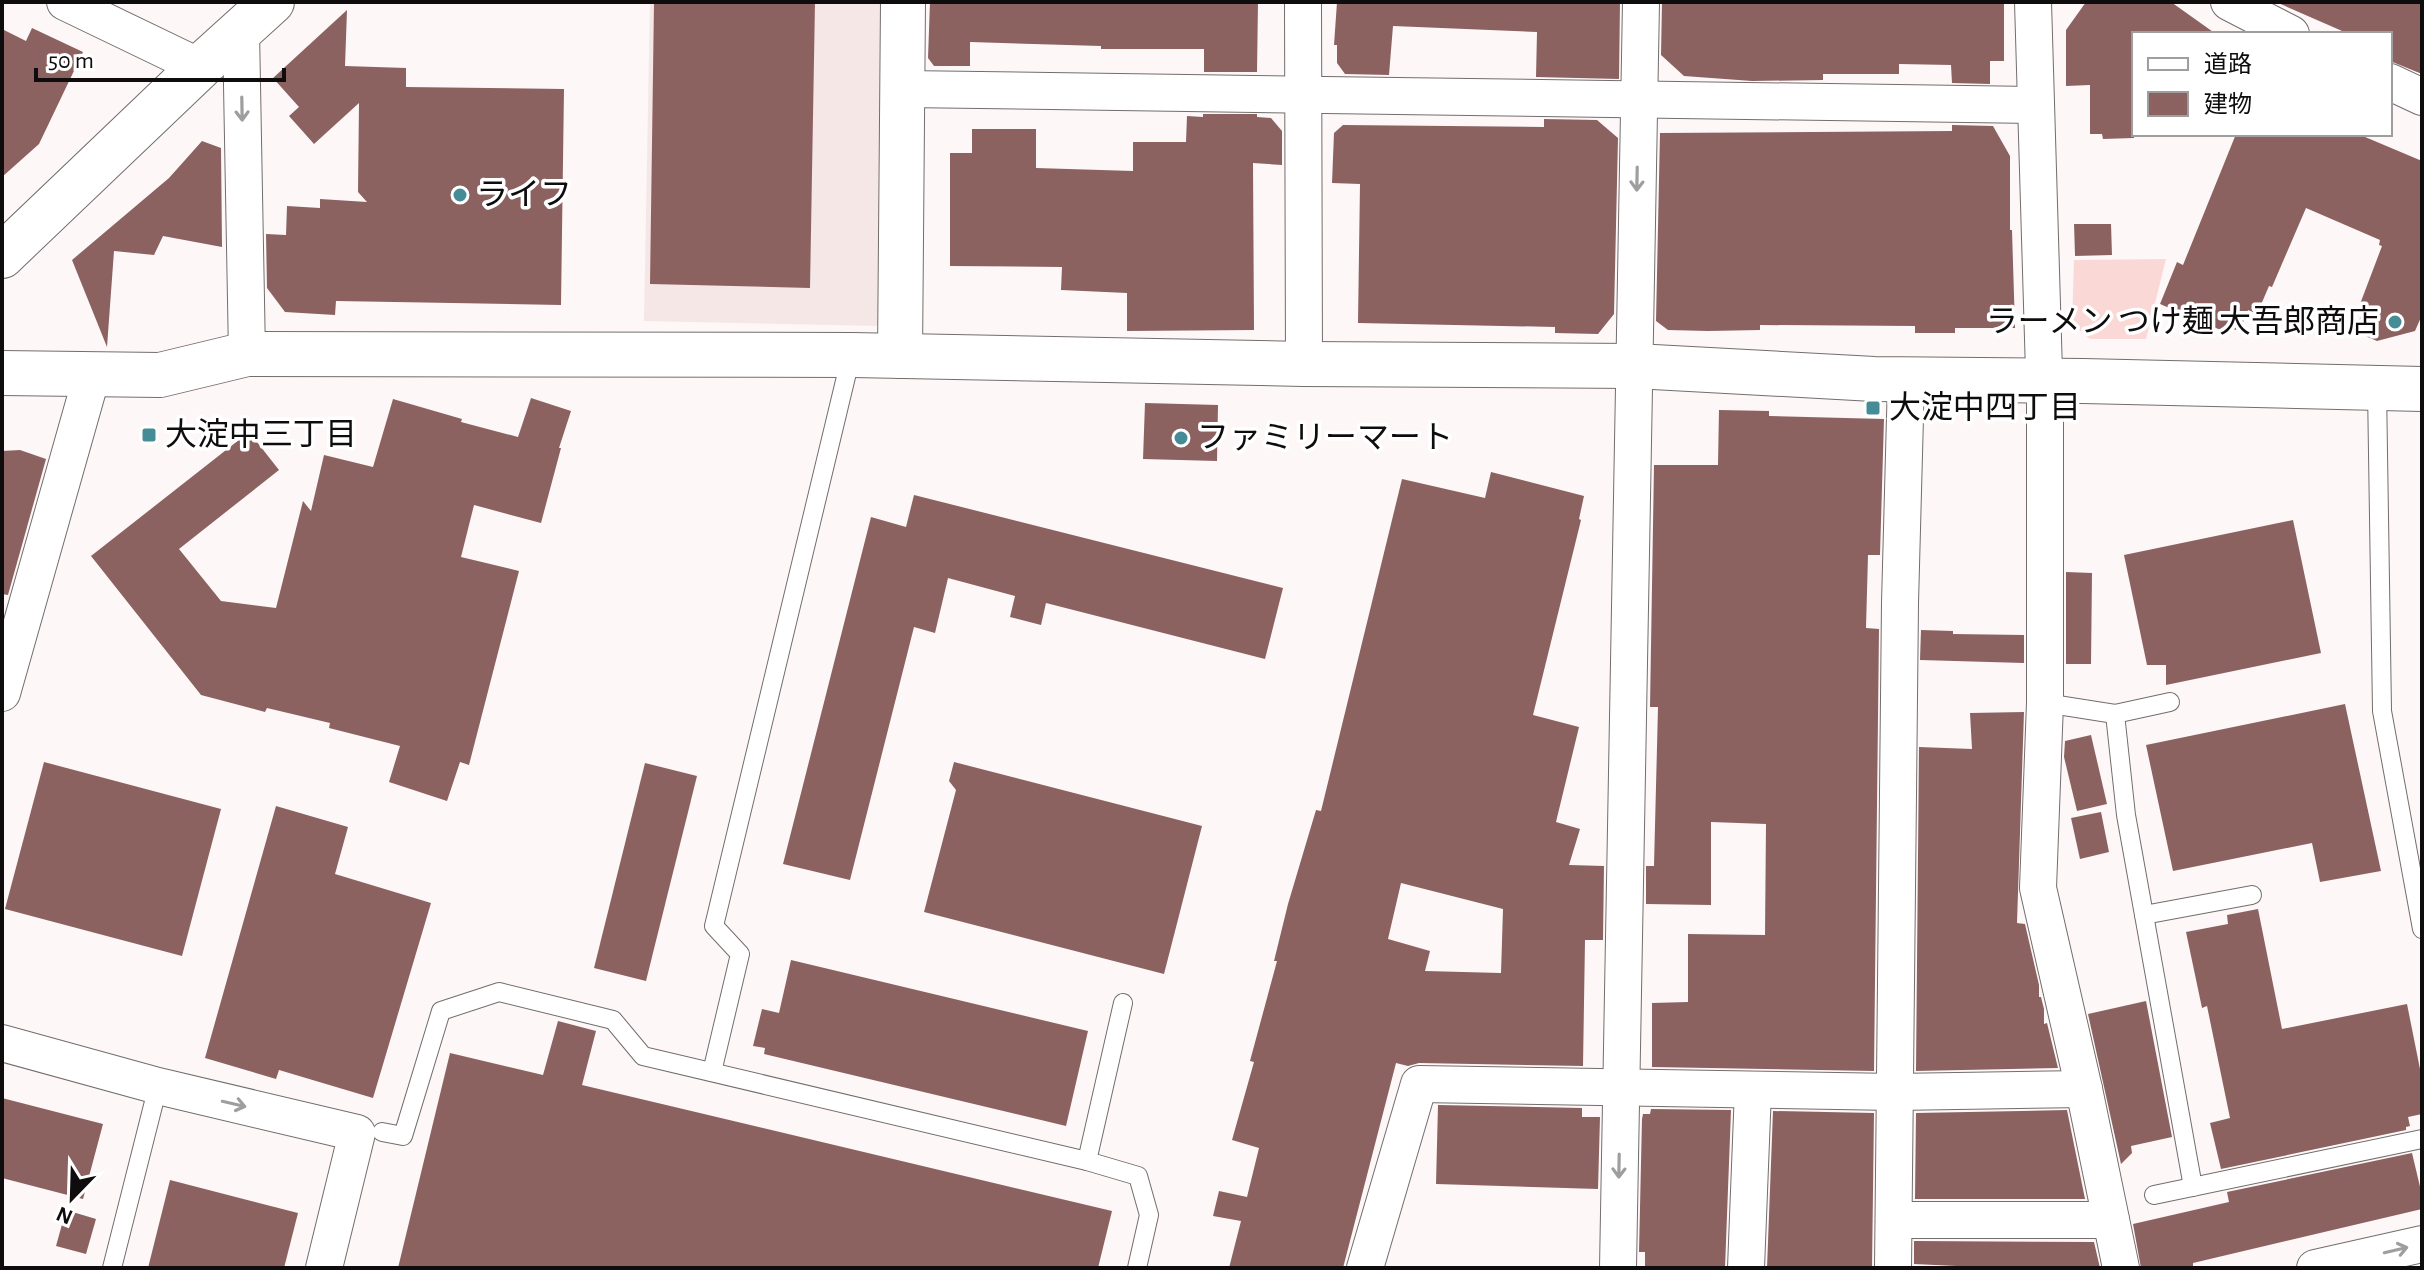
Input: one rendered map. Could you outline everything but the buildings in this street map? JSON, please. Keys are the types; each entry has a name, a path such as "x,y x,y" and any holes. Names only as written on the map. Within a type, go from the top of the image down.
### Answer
{"street":[{"path":"65,2 200,67"},
{"path":"2,256 272,2"},
{"path":"900,356 903,2"},
{"path":"1303,2 1304,364"},
{"path":"1618,1268 1641,2"},
{"path":"2033,2 2044,380 2045,703 2038,888 2121,1268"},
{"path":"2247,6 2288,32"},
{"path":"241,31 247,354"},
{"path":"2392,83 2422,97"},
{"path":"904,89 2036,105"},
{"path":"2,373 160,375 247,354 852,355 1304,364 1635,366 1906,380 2044,380 2422,389"},
{"path":"2,693 92,375"},
{"path":"1893,1268 1900,603 1906,380"},
{"path":"2,1043 158,1086 357,1133 324,1268"},
{"path":"1365,1268 1419,1084 1895,1092 2084,1089"},
{"path":"1746,1268 1753,1090"},
{"path":"1894,1220 2111,1220"},
{"path":"2315,1268 2422,1244"}],"lane":[{"path":"712,1072 740,954 714,926 852,355"},
{"path":"2377,388 2382,711 2422,929"},
{"path":"2045,703 2115,714 2170,702"},
{"path":"2115,714 2126,815 2193,1187"},
{"path":"2144,915 2252,895"},
{"path":"382,1132 403,1136 441,1011 499,992 613,1020 643,1056 1087,1161 1138,1176 1149,1215 1137,1268"},
{"path":"1087,1161 1123,1003"},
{"path":"112,1268 158,1086"},
{"path":"2154,1195 2422,1139"}],"shaded area":[{"path":"650,2 885,2 880,326 644,321"},
{"path":"2166,259 2146,339 2090,339 2072,324 2074,260"}],"place":[{"name":"ライフ","path":"460,195"},
{"name":"ラーメン つけ麺 大吾郎商店","path":"2395,322"},
{"name":"大淀中四丁目","path":"1873,408"},
{"name":"大淀中三丁目","path":"149,435"},
{"name":"ファミリーマート","path":"1181,438"}]}
